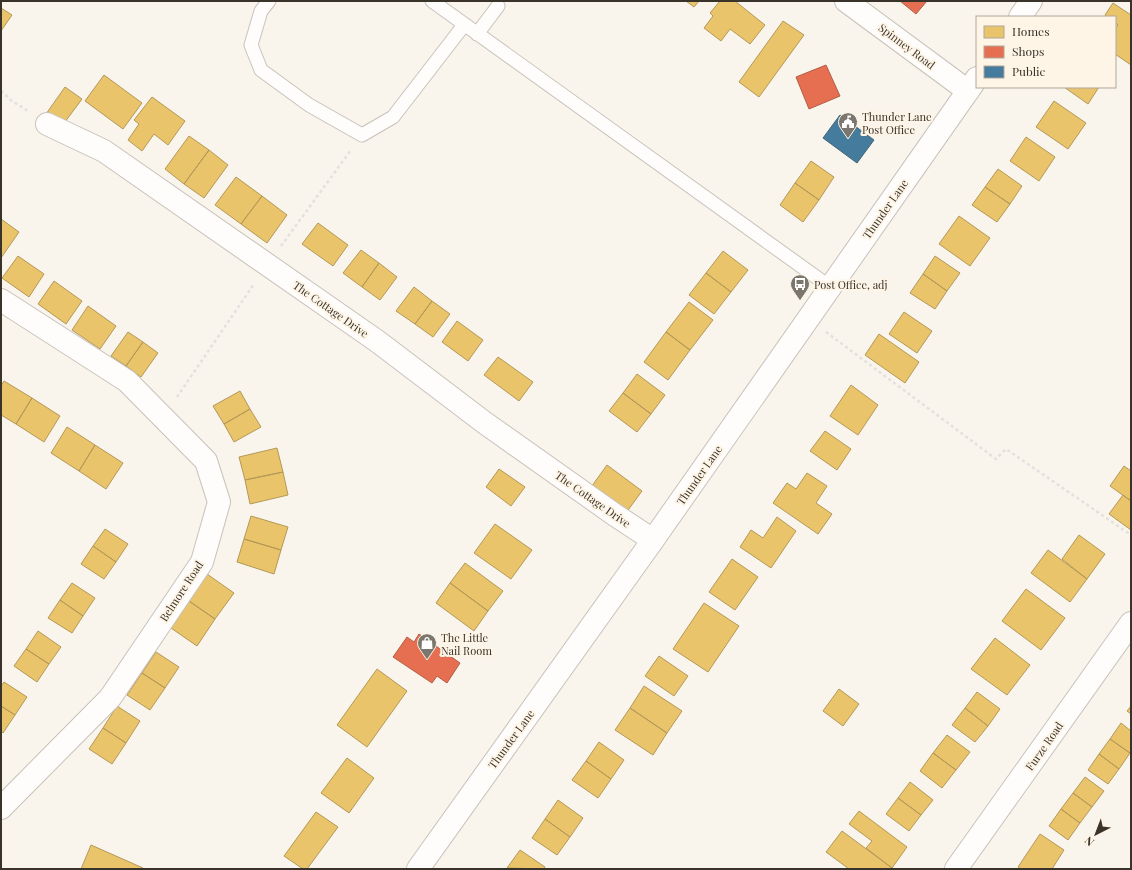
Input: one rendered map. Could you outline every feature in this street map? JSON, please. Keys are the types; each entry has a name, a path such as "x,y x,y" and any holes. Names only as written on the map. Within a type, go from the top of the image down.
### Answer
{"street":[{"name":"Spinney Road","path":"846,1 972,85"},
{"path":"1021,16 1031,1"},
{"name":"Thunder Lane","path":"418,869 653,540 972,85"},
{"name":"The Cottage Drive","path":"47,124 104,150 377,341 491,428 614,515 653,540"},
{"name":"Belmore Road","path":"1,300 127,381 206,461 219,502 202,562 110,698 1,808"},
{"name":"Furze Road","path":"956,869 1131,623"}],"lane":[{"path":"268,1 261,12 251,45 261,70 309,106 362,135 393,117 464,24"},
{"path":"432,1 830,287"},
{"path":"477,34 498,6"}],"path":[{"path":"1,91 12,101 47,124"},
{"path":"808,319 996,459 1006,449 1131,535"}],"building: Homes":[{"path":"686,1 699,1 694,7"},
{"path":"720,1 735,1 765,25 750,44 730,29 721,41 704,28 713,16 710,13"},
{"path":"1113,3 1131,15 1131,65 1116,55 1116,28 1118,25 1116,24 1116,16 1105,15"},
{"path":"1,8 12,15 1,31"},
{"path":"783,21 804,35 759,97 739,82"},
{"path":"104,75 142,103 123,129 85,101"},
{"path":"65,87 82,99 62,126 46,114"},
{"path":"1065,88 1098,88 1088,104"},
{"path":"152,97 185,121 168,145 154,134 142,151 128,140 139,124 134,120"},
{"path":"1054,101 1086,123 1068,149 1036,127"},
{"path":"189,136 209,150 184,184 165,169"},
{"path":"1026,137 1055,157 1039,181 1010,161"},
{"path":"209,150 228,165 204,198 184,184"},
{"path":"811,161 834,177 819,200 795,183"},
{"path":"998,169 1022,186 1010,204 985,187"},
{"path":"236,177 262,196 241,224 215,205"},
{"path":"795,183 819,200 803,222 780,205"},
{"path":"985,187 1010,204 997,222 972,205"},
{"path":"262,196 287,215 267,243 241,224"},
{"path":"959,216 990,238 970,266 939,244"},
{"path":"1,219 19,232 1,258"},
{"path":"318,223 348,245 333,266 302,244"},
{"path":"361,250 379,263 362,287 343,273"},
{"path":"723,251 748,270 731,292 706,273"},
{"path":"18,256 44,274 29,297 2,278"},
{"path":"935,256 960,273 947,291 923,274"},
{"path":"379,263 397,277 380,300 362,287"},
{"path":"706,273 731,292 714,314 689,295"},
{"path":"923,274 947,291 935,309 910,293"},
{"path":"54,281 82,301 66,324 38,304"},
{"path":"414,287 432,301 415,324 396,311"},
{"path":"432,301 450,314 433,337 415,324"},
{"path":"689,302 713,320 690,350 666,332"},
{"path":"88,306 116,326 100,349 72,330"},
{"path":"904,312 932,331 917,353 889,334"},
{"path":"457,321 483,340 468,361 442,342"},
{"path":"128,332 143,342 126,366 111,356"},
{"path":"666,332 690,350 668,380 644,362"},
{"path":"879,334 919,362 905,383 865,355"},
{"path":"143,342 158,353 141,377 126,366"},
{"path":"498,357 533,382 519,401 484,375"},
{"path":"637,374 665,395 651,414 623,393"},
{"path":"4,381 32,398 16,424 1,415 1,386"},
{"path":"851,385 878,405 858,435 830,416"},
{"path":"240,391 250,409 224,424 213,406"},
{"path":"623,393 651,414 637,432 609,411"},
{"path":"32,398 60,416 44,442 16,424"},
{"path":"250,409 261,427 234,442 224,424"},
{"path":"67,427 95,445 79,471 51,453"},
{"path":"825,431 851,449 837,470 810,451"},
{"path":"95,445 123,463 106,489 79,471"},
{"path":"277,448 283,472 245,480 239,457"},
{"path":"607,465 642,491 623,517 589,490"},
{"path":"1124,466 1131,471 1131,501 1110,486"},
{"path":"499,469 525,487 511,506 486,487"},
{"path":"283,472 288,495 250,504 245,480"},
{"path":"807,473 827,486 816,503 832,514 818,534 773,503 787,483 796,489"},
{"path":"1123,495 1131,501 1131,530 1109,514"},
{"path":"251,516 288,527 281,550 244,539"},
{"path":"777,517 796,531 771,568 740,547 751,530 763,538"},
{"path":"495,524 532,550 511,579 474,553"},
{"path":"105,529 128,544 116,562 93,546"},
{"path":"1079,535 1105,554 1087,579 1062,559"},
{"path":"244,539 281,550 274,574 237,562"},
{"path":"93,546 116,562 104,579 81,564"},
{"path":"1048,550 1087,579 1070,602 1031,573"},
{"path":"732,559 758,577 735,610 709,592"},
{"path":"465,563 503,591 488,611 450,583"},
{"path":"207,574 234,593 215,619 189,601"},
{"path":"72,583 95,598 83,616 60,600"},
{"path":"450,583 488,611 474,631 436,603"},
{"path":"1026,589 1065,618 1041,650 1002,621"},
{"path":"60,600 83,616 72,633 48,618"},
{"path":"189,601 215,619 197,646 171,628"},
{"path":"704,603 739,626 708,672 673,649"},
{"path":"38,631 61,647 49,664 26,649"},
{"path":"995,638 1030,665 1007,695 971,669"},
{"path":"26,649 49,664 37,682 14,666"},
{"path":"156,652 179,667 165,688 142,673"},
{"path":"659,656 688,676 674,696 645,676"},
{"path":"377,669 407,691 367,747 337,725"},
{"path":"142,673 165,688 150,710 127,695"},
{"path":"4,682 27,697 15,715 1,706 1,686"},
{"path":"644,686 682,711 667,733 630,708"},
{"path":"839,689 859,704 843,726 823,711"},
{"path":"977,692 1000,709 988,726 965,708"},
{"path":"1,706 15,715 3,733 1,731"},
{"path":"117,706 140,721 126,743 103,728"},
{"path":"1131,706 1131,714 1127,711"},
{"path":"630,708 667,733 653,755 615,730"},
{"path":"965,708 988,726 975,742 952,725"},
{"path":"1121,723 1131,731 1130,753 1110,739"},
{"path":"103,728 126,743 112,764 89,749"},
{"path":"947,735 970,752 956,770 933,753"},
{"path":"1110,739 1130,753 1119,769 1099,754"},
{"path":"599,742 624,760 611,779 586,761"},
{"path":"933,753 956,770 942,788 920,771"},
{"path":"1099,754 1119,769 1108,784 1088,770"},
{"path":"347,758 374,778 349,813 321,793"},
{"path":"586,761 611,779 598,798 572,780"},
{"path":"1085,777 1104,791 1092,807 1073,793"},
{"path":"910,782 933,800 921,815 898,798"},
{"path":"1073,793 1092,807 1080,823 1061,809"},
{"path":"898,798 921,815 909,831 886,814"},
{"path":"558,800 583,818 570,837 545,819"},
{"path":"1061,809 1080,823 1068,840 1049,826"},
{"path":"859,811 907,847 892,868 866,848 872,841 849,824"},
{"path":"316,812 338,827 307,869 303,869 284,856"},
{"path":"545,819 570,837 557,855 532,838"},
{"path":"842,831 892,868 849,869 826,852"},
{"path":"1040,834 1064,850 1052,869 1021,869 1018,867"},
{"path":"91,845 143,868 143,869 81,869"},
{"path":"520,850 545,867 544,869 507,868"}],"building: Shops":[{"path":"900,1 927,1 916,14"},
{"path":"826,65 840,96 809,109 796,77"},
{"name":"The Little Nail Room","path":"419,634 460,663 447,683 437,676 432,683 393,657 407,637 414,642"}],"building: Public":[{"name":"Thunder Lane Post Office","path":"840,115 874,140 857,163 823,138"}],"place":[{"name":"Thunder Lane Post Office","path":"848,139"},
{"name":"Post Office, adj","path":"800,301"},
{"name":"The Little Nail Room","path":"427,660"}]}
